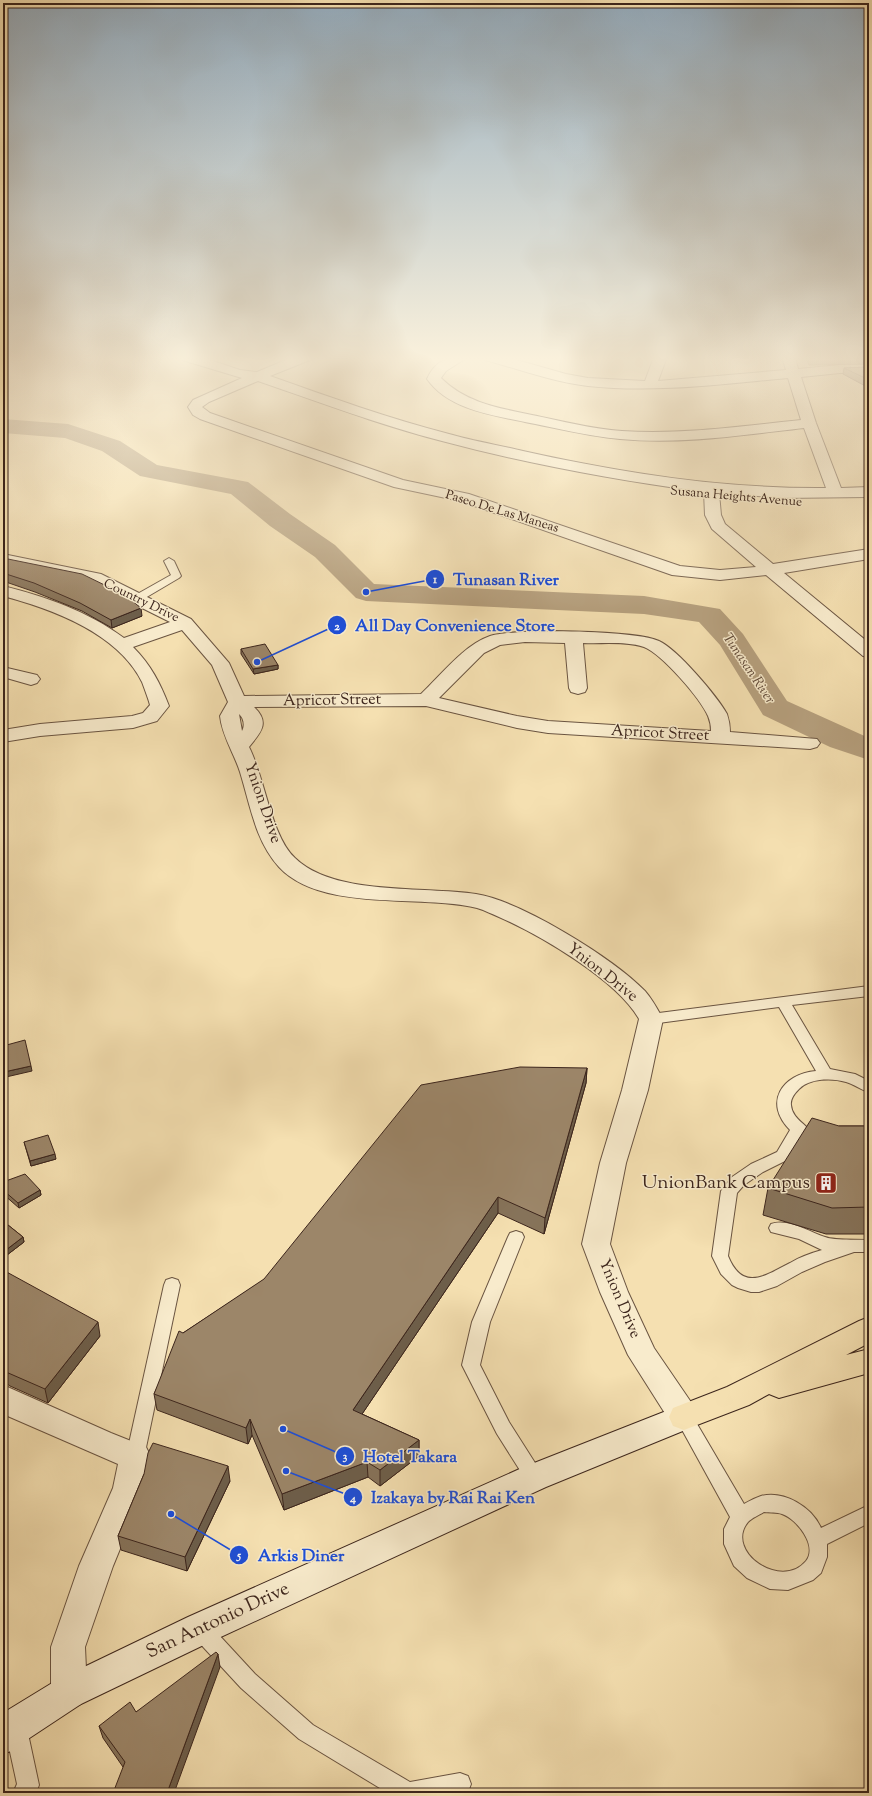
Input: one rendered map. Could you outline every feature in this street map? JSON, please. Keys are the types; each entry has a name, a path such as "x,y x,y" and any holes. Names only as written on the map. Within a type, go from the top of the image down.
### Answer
{"highway":[{"path":"684,1417 738,1396 869,1329"},
{"path":"738,1396 869,1361"}],"street":[{"name":"Paseo De Las Maneas","path":"276,441 399,484 464,497 678,571 720,575 742,574 869,554"},
{"name":"Susana Heights Avenue","path":"419,441 437,446 637,487 712,492 869,492"},
{"path":"816,441 835,493"},
{"name":"Susana Heights Avenue","path":"712,492 788,503 869,504"},
{"path":"712,492 713,515 718,526 869,652"},
{"name":"Country Drive","path":"3,559 95,578 185,623 220,663 237,702"},
{"path":"3,608 11,593 63,610 95,626 122,645 144,670 156,692 160,706 150,716 133,722 40,730 3,736"},
{"path":"122,645 185,623"},
{"name":"Apricot Street","path":"237,702 426,700 517,722 548,727 720,737 720,722 717,714 664,652 654,645 627,639 518,637 496,640 478,649 426,700"},
{"path":"573,638 578,688"},
{"path":"3,672 31,679"},
{"path":"237,702 250,714 253,721 253,729 240,746"},
{"name":"Ynion Drive","path":"237,702 228,716 231,731 247,760 263,815 275,846 288,864 302,874 326,884 347,890 451,897 478,901 517,917 566,944 611,976 637,998 651,1019 635,1090 613,1163 596,1244 614,1292 643,1355 684,1417"},
{"path":"720,737 810,743"},
{"path":"3,1398 8,1402 135,1457 129,1488 96,1566 68,1647 69,1692"},
{"name":"San Antonio Drive","path":"9,1731 69,1692 200,1629 535,1477 684,1417"}],"lane":[{"path":"136,599 176,576 169,561"},
{"path":"651,1019 869,991"},
{"path":"783,1001 825,1074"},
{"path":"819,1142 798,1130 792,1124 785,1112 784,1099 790,1088 801,1079 825,1074 846,1077 869,1087"},
{"path":"798,1130 782,1156 757,1168 738,1181 729,1191 720,1256 723,1266 731,1276 742,1282 757,1286 768,1283 812,1260 852,1246"},
{"path":"777,1228 803,1234 824,1244 869,1246"},
{"path":"516,1237 481,1322 471,1365 503,1428 535,1477"},
{"path":"135,1457 172,1285"},
{"path":"684,1417 740,1516"},
{"path":"762,1504 776,1504 790,1508 803,1516 812,1527 817,1539 819,1552 815,1564 807,1573 796,1579 782,1582 768,1579 754,1573 744,1563 736,1551 733,1539 734,1526 740,1516 750,1508 762,1504"},
{"path":"817,1539 869,1514"},
{"path":"200,1629 248,1680 306,1732 408,1793 460,1784"},
{"path":"9,1731 28,1785 24,1793"}],"building":[{"path":"3,558 82,574 125,595 141,608 111,620 80,603 34,583 3,573"},
{"path":"265,644 278,665 253,669 241,649"},
{"path":"25,1040 31,1066 4,1072 3,1046"},
{"path":"520,1067 587,1068 545,1218 498,1197 353,1410 419,1440 380,1470 367,1462 282,1494 250,1419 246,1428 154,1394 179,1331 183,1333 264,1279 421,1085"},
{"name":"UnionBank Campus","path":"812,1118 839,1126 865,1126 869,1124 869,1207 832,1208 768,1188"},
{"path":"48,1135 55,1154 30,1161 24,1142"},
{"path":"25,1174 40,1190 18,1203 3,1190 3,1182"},
{"path":"3,1221 23,1237 6,1250 3,1247"},
{"path":"3,1270 98,1322 45,1389 3,1370"},
{"path":"153,1443 228,1466 185,1557 118,1536 144,1474 148,1453"},
{"path":"216,1652 218,1654 167,1793 113,1793 125,1762 99,1726 130,1702 136,1712"}],"waterway":[{"name":"Tunasan River","path":"96,441 111,446 149,471 239,488 280,520 325,551 366,592 644,605 709,615 732,640 775,708 842,740 869,750"}],"place":[{"name":"Tunasan River","path":"366,592"},
{"name":"All Day Convenience Store","path":"257,662"},
{"name":"UnionBank Campus","path":"826,1183"},
{"name":"Hotel Takara","path":"283,1429"},
{"name":"Izakaya by Rai Rai Ken","path":"286,1471"},
{"name":"Arkis Diner","path":"171,1514"}]}
